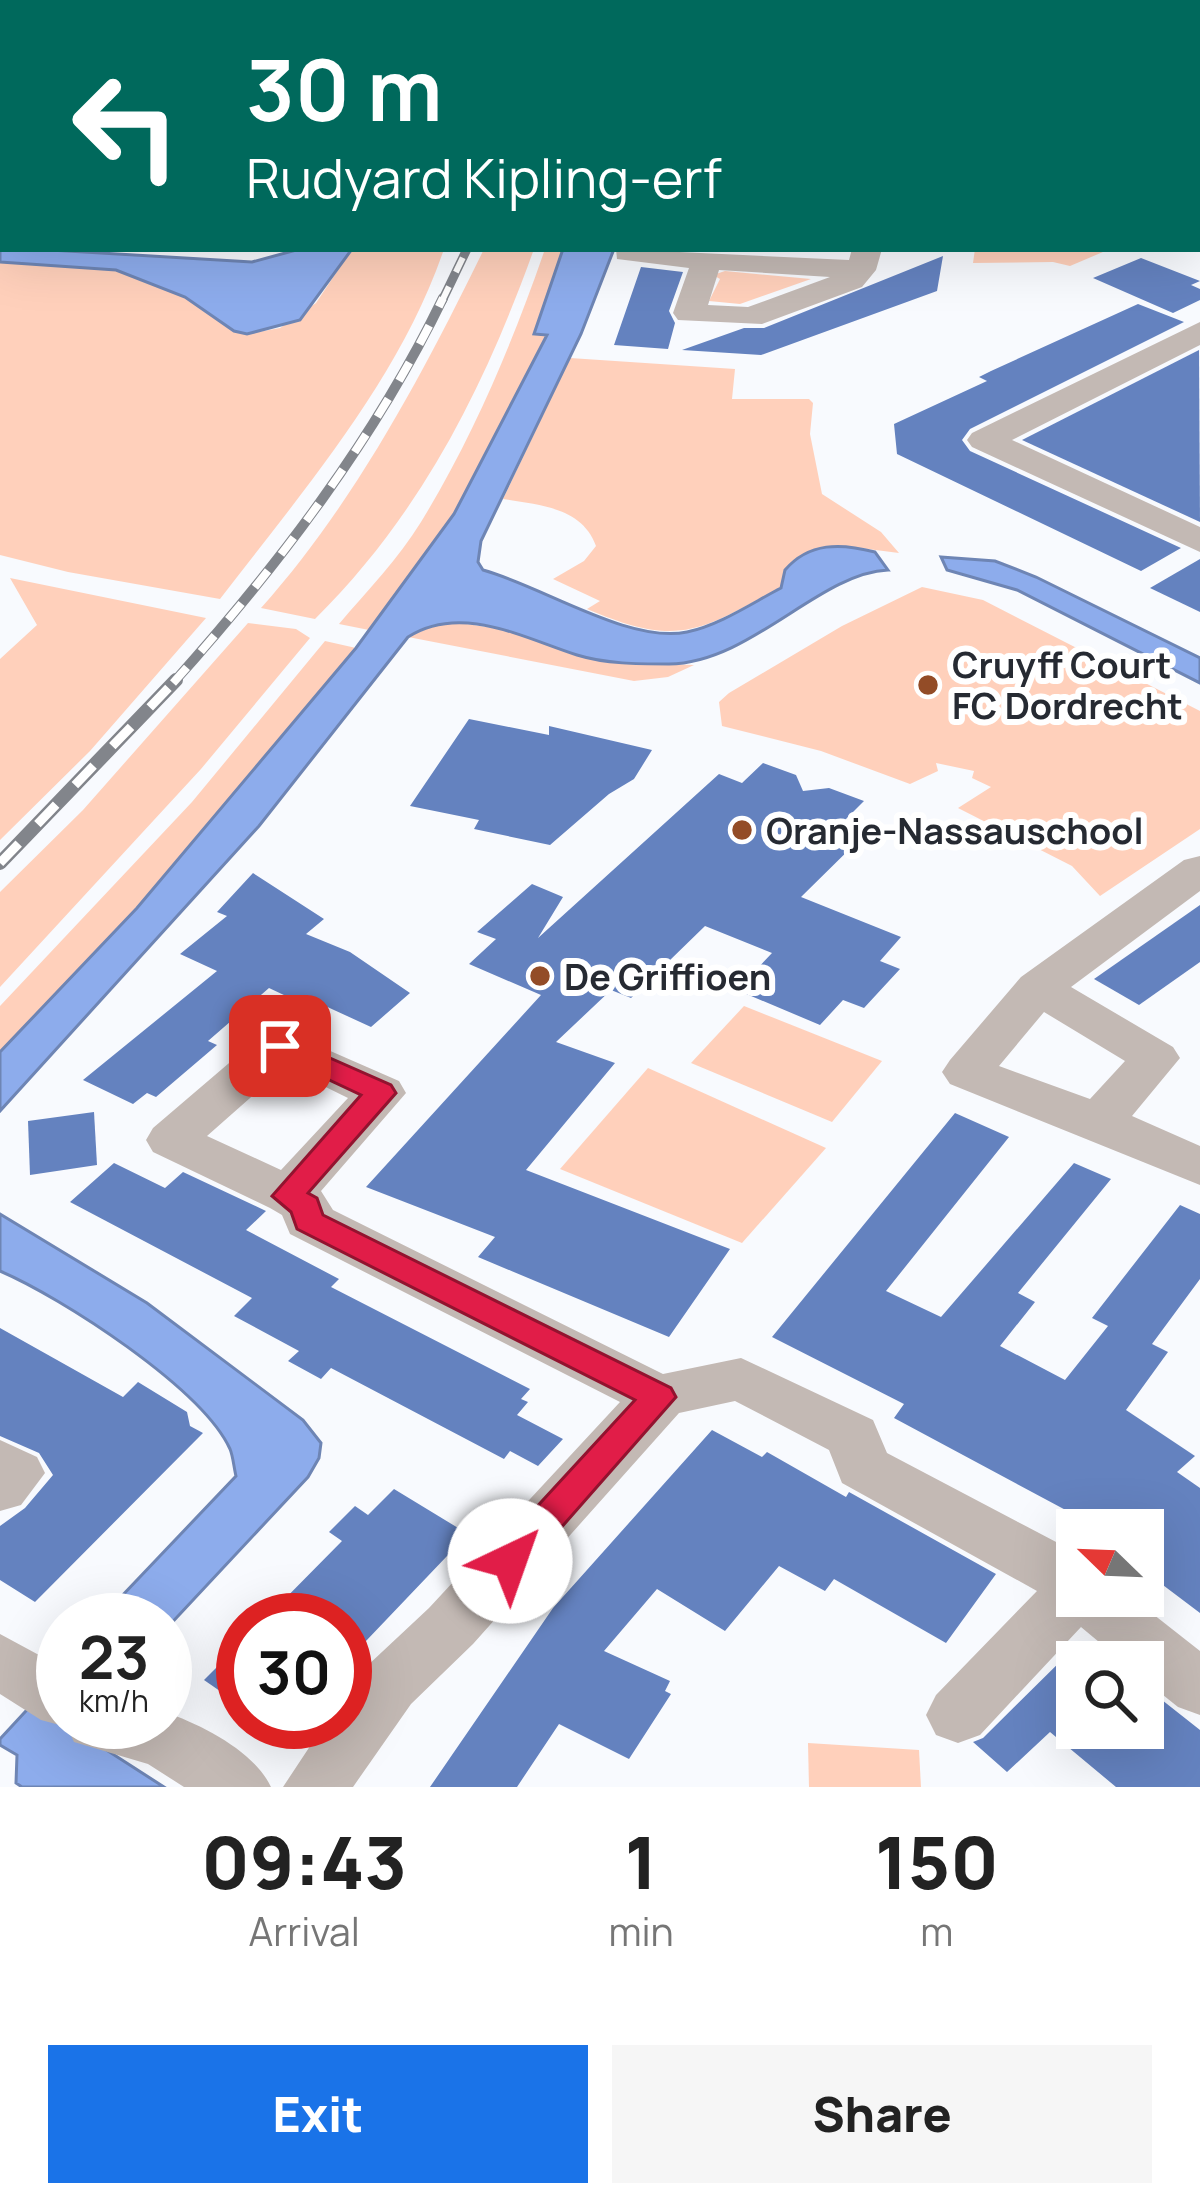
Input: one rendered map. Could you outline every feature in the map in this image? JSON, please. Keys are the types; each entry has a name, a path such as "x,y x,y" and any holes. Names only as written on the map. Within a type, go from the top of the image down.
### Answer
{"street":[{"path":"628,253 707,260 864,260"},
{"path":"707,260 689,313 751,317 851,280 864,260"},
{"path":"1200,332 984,440 1200,541"},
{"path":"1156,351 1200,370"},
{"path":"1200,870 1038,988 968,1072 1099,1121 1200,1167"},
{"path":"1038,988 1156,1058 1099,1121"},
{"path":"288,1196 306,1206 309,1221 659,1397"},
{"path":"316,1787 389,1685 451,1626 659,1397 701,1384 741,1379 853,1436 863,1467 1056,1572"},
{"path":"0,1462 16,1473 0,1488"},
{"path":"958,1715 1056,1612"},
{"path":"1112,1617 1200,1688"},
{"path":"179,1749 238,1787"}],"shaded area":[{"path":"350,252 443,252 425,297 375,389 220,599 0,555 0,262 115,270 185,297 234,331 247,334 280,328 316,303"},
{"path":"482,252 533,252 471,399 446,447 387,536 315,619 261,608 356,482"},
{"path":"544,252 562,252 535,333 548,334 454,514 369,630 339,624 403,548 440,490 519,319"},
{"path":"975,252 1103,252 1070,266 973,263"},
{"path":"725,271 811,279 740,304 709,301 720,279 713,275"},
{"path":"570,358 735,369 732,399 809,399 813,403 810,434 822,494 881,532 899,553 860,548 785,570 781,587 729,615 687,630 644,628 587,609 600,601 553,579 584,561 596,546 589,533 558,510 503,499"},
{"path":"10,578 206,618 90,751 0,840 0,659 37,625"},
{"path":"922,587 983,600 1200,711 1200,829 1100,896 1072,866 958,808 991,787 972,778 974,771 936,763 938,771 910,784 821,751 722,726 719,702 729,693 842,626"},
{"path":"248,623 296,629 310,638 201,769 0,987 0,892 83,810"},
{"path":"438,624 506,630 605,662 694,665 668,677 634,681 408,637"},
{"path":"325,641 356,648 137,908 0,1052 0,1006 192,802"},
{"path":"744,1006 882,1061 832,1122 691,1063"},
{"path":"648,1068 826,1148 742,1243 560,1169"},
{"path":"808,1743 919,1750 921,1787 809,1787"}],"water":[{"path":"0,252 252,262 289,252 350,252 300,320 247,334 234,331 185,297 116,270 0,262"},
{"path":"562,252 613,252 581,334 481,541 478,562 483,570 613,622 664,633 687,632 736,613 781,588 785,570 815,550 838,546 875,552 888,570 836,586 756,635 699,660 634,664 599,660 471,623 428,627 408,637 259,826 0,1111 0,1052 137,908 356,648 454,514 547,335 534,334"},
{"path":"941,557 995,561 1036,577 1200,658 1200,683 1017,590 947,570"},
{"path":"0,1214 147,1303 303,1420 321,1443 308,1477 192,1601 192,1593 125,1593 236,1476 230,1449 215,1425 161,1373 58,1301 0,1271"},
{"path":"36,1700 36,1749 105,1749 164,1787 22,1787 16,1783 17,1755 0,1745 0,1739"}],"building":[{"path":"943,256 937,291 761,355 682,350 744,328 764,328"},
{"path":"1141,258 1200,281 1191,285 1200,289 1200,300 1173,313 1093,278"},
{"path":"641,267 683,272 669,311 675,323 668,349 614,345"},
{"path":"1138,304 1184,322 970,429 962,440 970,451 1181,548 1141,571 897,454 894,424 987,381 979,377 991,371"},
{"path":"1199,350 1200,522 1022,440"},
{"path":"1200,559 1200,612 1150,588"},
{"path":"469,719 549,735 549,726 652,750 634,779 609,794 550,845 474,829 479,820 410,806"},
{"path":"763,763 796,775 803,791 829,788 864,801 843,822 868,831 801,897 901,937 880,961 900,969 864,1008 843,1000 820,1025 737,990 772,953 705,926 631,998 611,990 556,1042 615,1063 526,1170 730,1249 669,1337 478,1257 495,1237 366,1187 541,995 469,964 496,939 477,932 532,884 563,897 538,938 719,774 742,783"},
{"path":"253,873 324,919 306,934 350,952 410,993 371,1027 310,999 303,1004 269,988 208,1041 217,1045 156,1097 147,1093 133,1104 83,1080 217,971 180,954 227,916 217,912"},
{"path":"1200,905 1200,962 1139,1005 1094,979"},
{"path":"94,1112 97,1165 30,1175 28,1121"},
{"path":"955,1113 1009,1137 886,1291 941,1317 1074,1163 1111,1179 1018,1293 1035,1302 1000,1346 1065,1380 1108,1326 1092,1318 1180,1205 1200,1214 1200,1279 1152,1344 1168,1352 1126,1410 1195,1456 1177,1472 1200,1488 1200,1613 1164,1586 1164,1509 1064,1509 894,1418 904,1404 772,1337"},
{"path":"114,1163 165,1188 183,1172 266,1211 246,1230 339,1279 331,1287 530,1389 521,1399 528,1402 517,1415 563,1439 538,1466 510,1451 504,1459 331,1368 321,1379 288,1361 299,1351 234,1316 252,1298 70,1202"},
{"path":"0,1328 123,1397 138,1382 187,1412 190,1426 203,1433 44,1593 36,1593 35,1602 0,1580 0,1526 25,1508 53,1475 39,1453 0,1436"},
{"path":"712,1430 762,1457 767,1452 846,1497 849,1492 996,1574 946,1643 834,1579 825,1591 779,1566 725,1631 657,1589 604,1651 670,1681 665,1691 671,1694 629,1759 559,1724 517,1787 430,1787 553,1608"},
{"path":"394,1489 468,1534 372,1635 372,1593 291,1593 342,1541 329,1532 355,1506 368,1515"},
{"path":"1056,1666 1056,1737 1050,1732 1007,1772 973,1742 983,1738"},
{"path":"216,1668 216,1688 204,1680"},
{"path":"1164,1702 1200,1730 1200,1787 1116,1787 1070,1749 1164,1749"}],"railway":[{"path":"442,301 466,252"},
{"path":"173,683 322,499 387,401 443,298"},
{"path":"0,863 176,680"}],"place":[{"name":"Cruyff Court FC Dordrecht","path":"928,685"},
{"name":"Oranje-Nassauschool","path":"742,830"},
{"name":"De Griffioen","path":"540,976"}],"route":[{"path":"280,1046 381,1093 288,1196 306,1206 309,1221 659,1397 510,1561"}]}
